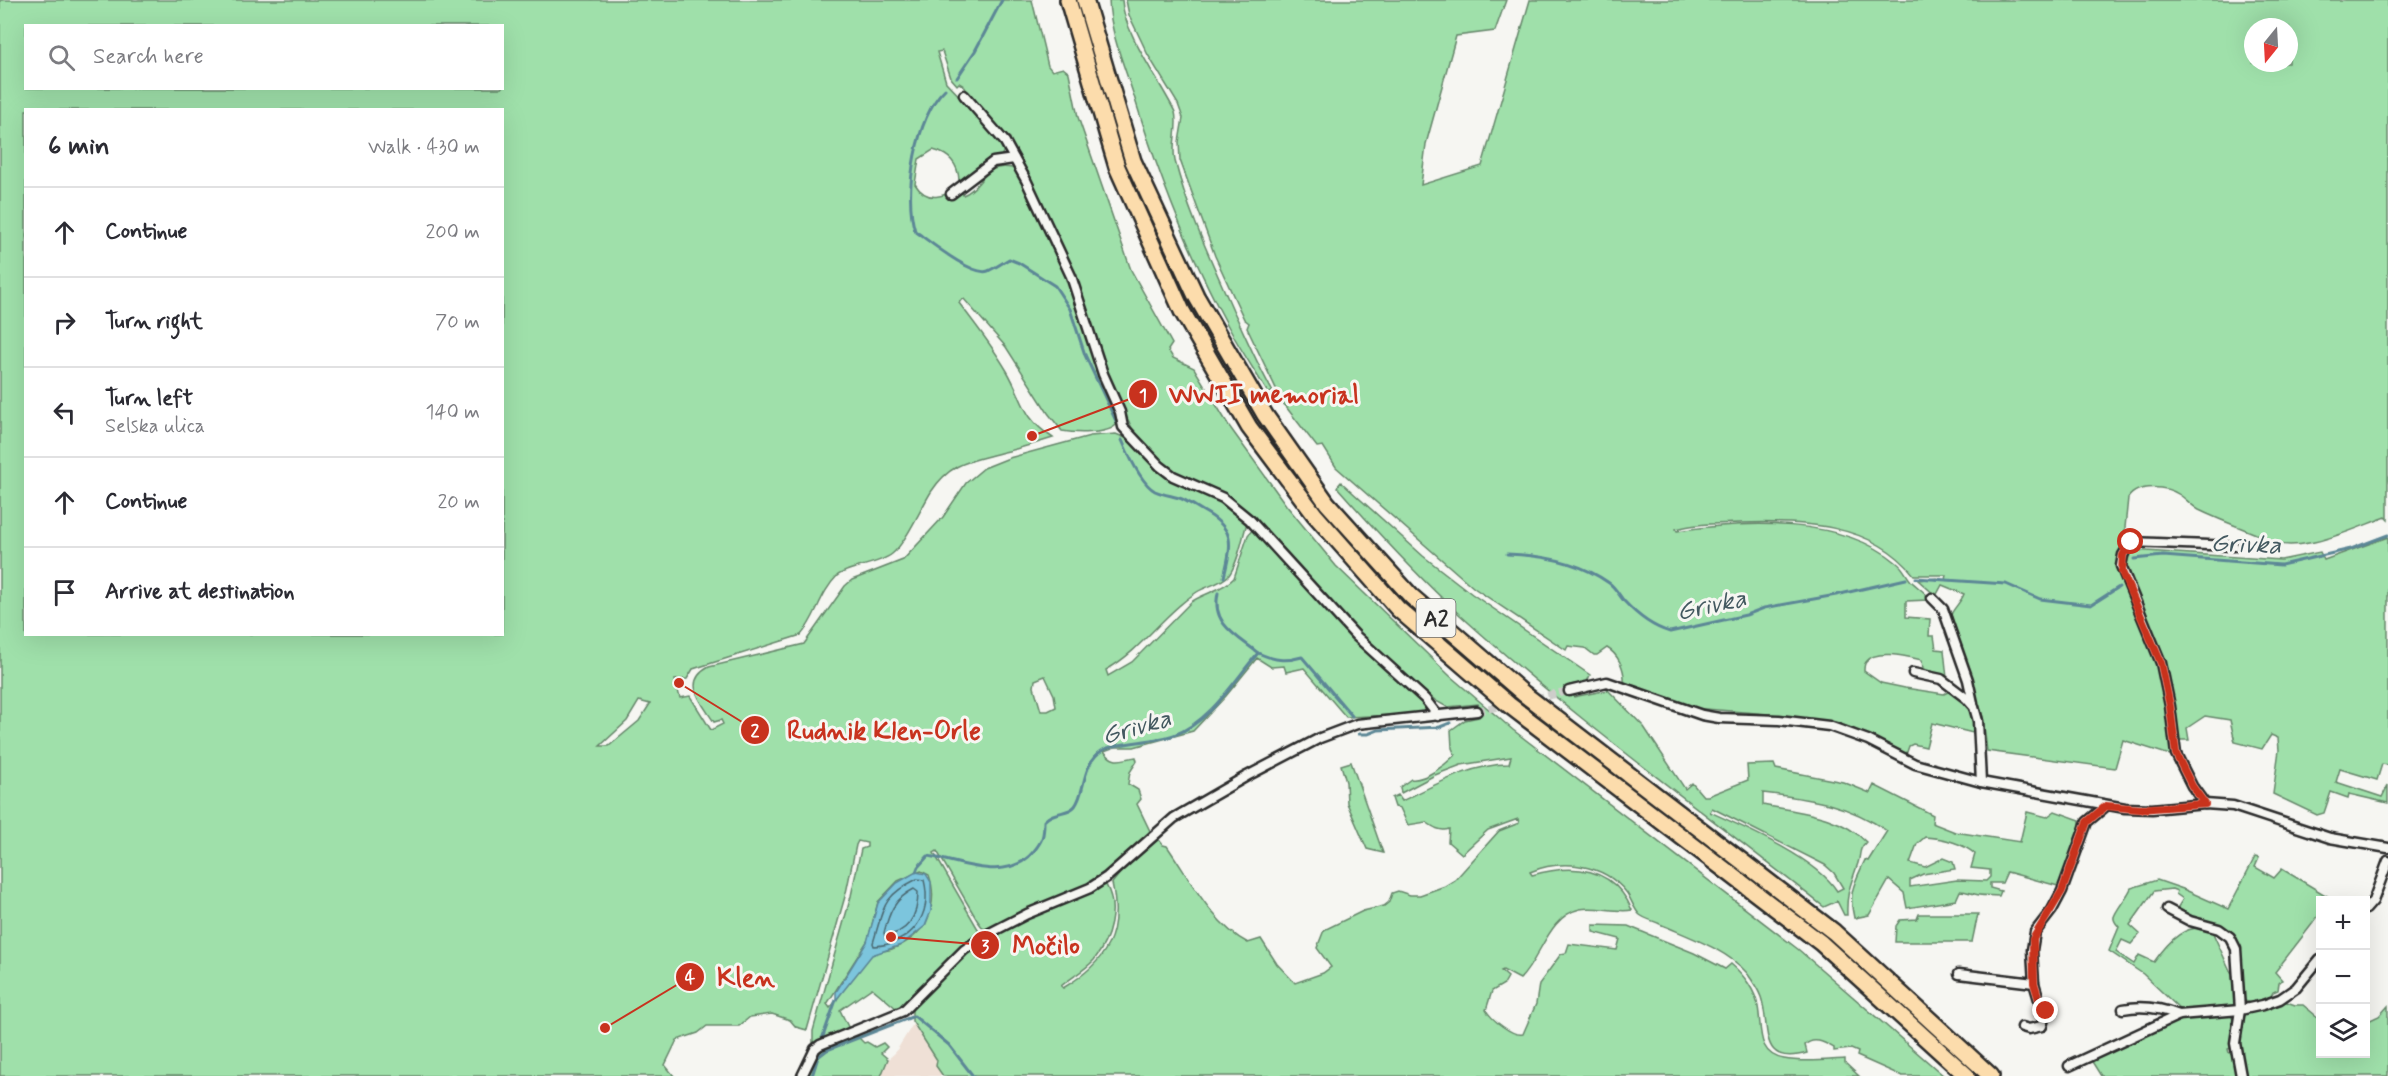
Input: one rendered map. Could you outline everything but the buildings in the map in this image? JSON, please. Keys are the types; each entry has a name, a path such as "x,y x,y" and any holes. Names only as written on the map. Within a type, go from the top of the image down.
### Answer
{"highway":[{"name":"A2","path":"1068,0 1117,167 1182,311 1248,427 1315,515 1398,609 1500,698 1821,943 1967,1076"},
{"name":"A2","path":"1085,0 1133,161 1196,296 1265,415 1327,502 1411,596 1515,687 1834,932 1991,1076"}],"street":[{"path":"964,95 1005,142 1071,276 1103,374 1120,412 1124,427 1160,466 1173,476 1223,498 1250,520 1356,636 1425,699 1438,716"},
{"path":"951,194 993,162 1014,159"},
{"path":"2205,804 2192,786 2176,754 2170,706 2161,663 2121,566 2123,555 2131,542 2234,546"},
{"path":"1932,598 1943,609 1968,680 1978,721 1981,782"},
{"path":"1913,673 1941,679 1974,707"},
{"path":"1569,692 1606,682 1702,715 1829,726 1868,740 1916,764 1981,782 2106,806 2140,809 2205,804 2233,806 2330,838 2388,848"},
{"path":"802,1076 815,1049 820,1045 903,1011 964,950 990,932 1090,888 1107,877 1166,825 1202,801 1247,776 1337,731 1358,724 1477,711"},
{"path":"2022,1027 2029,1029 2042,1026 2046,1011 2040,1003 2034,983 2032,950 2035,932 2052,910 2062,891 2087,822 2106,806"},
{"path":"2370,904 2388,861"},
{"path":"2167,909 2190,921 2219,929 2230,937 2235,949 2240,1010 2235,1043 2241,1076"},
{"path":"2069,1066 2179,1015 2240,1010 2280,999 2296,988 2316,964"},
{"path":"1959,974 2034,983"},
{"path":"2123,1010 2147,1007 2179,1015"}],"shaded area":[{"path":"913,1024 937,1060 936,1066 942,1076 881,1076 888,1059 895,1053"}],"green space":[{"path":"0,0 1032,0 1048,66 1052,71 1063,68 1069,73 1078,117 1131,270 1172,344 1168,350 1173,358 1194,368 1229,426 1286,505 1336,566 1450,676 1513,730 1799,950 1944,1076 1902,1076 1857,1056 1858,1052 1851,1049 1834,1051 1834,1048 1816,1041 1805,1045 1807,1053 1791,1056 1780,1054 1773,1049 1769,1041 1760,994 1747,973 1718,950 1642,916 1626,892 1606,875 1581,866 1568,865 1530,872 1532,875 1562,870 1590,872 1614,884 1624,895 1632,910 1586,908 1569,913 1552,929 1520,979 1501,971 1508,977 1504,984 1492,991 1486,1010 1503,1026 1514,1033 1523,1034 1536,1004 1539,984 1561,954 1566,953 1569,944 1617,950 1620,939 1593,932 1593,925 1628,926 1694,953 1725,969 1731,964 1755,995 1762,1039 1769,1052 1775,1056 1799,1061 1845,1059 1845,1063 1859,1076 943,1076 936,1066 937,1060 912,1021 912,1008 961,957 977,944 1050,906 1106,885 1112,903 1112,913 1108,933 1100,952 1090,964 1061,986 1063,988 1078,978 1101,957 1113,931 1115,901 1112,883 1131,860 1157,837 1163,845 1167,846 1203,900 1223,924 1248,943 1261,939 1277,964 1295,983 1323,973 1331,967 1317,948 1324,930 1363,911 1384,906 1389,902 1392,893 1398,891 1420,895 1445,886 1455,880 1499,831 1519,823 1518,819 1488,830 1462,854 1448,842 1449,829 1440,829 1426,822 1408,825 1400,808 1395,807 1392,798 1398,795 1402,801 1467,771 1509,764 1511,757 1461,765 1435,775 1401,793 1400,787 1411,779 1428,775 1455,755 1452,748 1451,730 1465,720 1479,717 1478,704 1447,707 1436,701 1372,645 1223,494 1173,470 1157,459 1141,441 1132,428 1109,380 1065,254 1009,143 1010,138 993,124 986,112 980,112 964,86 959,83 957,85 951,78 942,51 937,52 946,82 1005,147 1001,157 967,180 959,180 952,160 933,150 919,159 915,184 930,196 942,196 961,188 963,195 994,169 1012,168 1020,175 1060,255 1119,415 1117,423 1112,428 1098,432 1062,431 1006,347 964,299 961,300 959,303 1013,381 1029,415 1053,438 972,460 954,468 931,492 907,534 892,554 879,561 847,570 837,576 826,590 811,621 801,635 693,669 687,679 675,680 680,698 690,696 711,730 723,724 721,720 714,722 696,693 696,679 709,667 804,644 845,586 852,580 903,560 943,517 966,483 984,468 1009,458 1090,436 1116,434 1128,439 1162,473 1218,499 1247,523 1238,556 1229,575 1185,601 1131,652 1106,670 1108,676 1132,662 1191,602 1224,586 1234,578 1248,535 1253,529 1425,705 1425,710 1421,714 1346,717 1304,668 1286,672 1284,666 1271,667 1257,658 1193,731 1134,747 1115,747 1104,751 1115,760 1136,757 1137,761 1130,772 1128,784 1138,790 1141,799 1137,804 1150,831 1141,843 1094,882 985,931 937,851 934,853 978,929 979,935 902,1008 897,1009 872,988 840,1010 849,1029 813,1045 813,1031 851,896 861,849 867,847 867,843 858,841 846,893 807,1030 796,1027 790,1020 772,1014 750,1017 739,1026 707,1026 698,1033 677,1040 665,1065 674,1076 0,1076","holes":["1045,676 1054,695 1056,707 1048,711 1041,711 1034,687 1035,680","639,701 650,704 639,721 609,746 600,746 627,721","921,871 929,875 932,899 927,920 921,929 903,944 868,957 830,1008 827,1004 868,940 878,902 898,881"]},
{"path":"1109,0 1122,0 1124,13 1135,41 1175,112 1174,155 1180,180 1201,237 1233,310 1273,392 1268,393 1233,335 1187,241 1153,153 1121,59 1114,36"},
{"path":"1126,0 1506,0 1495,31 1456,36 1426,144 1421,185 1482,166 1530,0 2388,0 2388,519 2386,517 2321,540 2285,545 2270,542 2206,513 2174,492 2160,488 2145,488 2133,493 2128,498 2123,547 2118,560 2121,573 2159,664 2168,707 2173,756 2123,740 2115,768 1987,751 1983,717 1951,615 1964,594 1942,585 1936,596 1918,580 1937,578 1945,580 1946,575 1914,575 1897,557 1878,544 1834,528 1763,522 1715,524 1676,529 1677,531 1762,524 1792,526 1849,537 1875,548 1899,565 1911,581 1928,596 1928,600 1906,601 1906,617 1930,619 1929,636 1934,636 1936,649 1944,650 1947,678 1923,669 1922,660 1884,654 1870,658 1865,664 1864,671 1881,683 1905,688 1944,694 1954,689 1969,702 1981,735 1932,723 1926,747 1913,744 1903,754 1836,722 1693,708 1624,682 1620,662 1607,648 1597,655 1585,648 1568,646 1566,650 1474,588 1336,467 1323,446 1317,447 1283,403 1247,328 1249,323 1244,319 1215,256 1180,160 1179,142 1183,118 1178,104 1148,55 1129,15"},
{"path":"1341,482 1423,556 1472,594 1590,675 1587,682 1570,685 1574,697 1608,690 1644,727 1685,789 1692,783 1703,796 1708,796 1748,780 1747,765 1774,764 1776,769 1843,782 1870,793 1874,785 1933,815 1932,823 1955,832 2020,842 2027,812 2047,817 2055,811 2080,820 2079,834 2062,887 2007,872 2002,883 1990,883 1990,888 2001,891 1999,896 1960,891 1956,900 1907,908 1904,893 1889,880 1869,915 1854,918 1852,895 1855,882 1865,860 1868,861 1887,831 1843,808 1812,800 1763,793 1763,805 1832,820 1856,833 1866,842 1861,850 1850,888 1847,915 1844,915 1837,901 1824,907 1548,691 1460,615 1381,536 1337,487","holes":["1712,808 1825,865 1834,873 1843,888 1837,891 1814,867 1798,856 1710,812","1925,837 1951,842 1970,850 1975,854 1971,868 1990,870 1990,877 1986,881 1957,880 1910,887 1910,880 1923,874 1955,869 1953,862 1943,858 1925,867 1910,863 1917,844"]},
{"path":"2388,537 2388,765 2382,764 2377,780 2340,769 2336,782 2382,797 2388,785 2388,803 2349,794 2348,798 2331,792 2324,813 2317,815 2273,794 2279,750 2278,738 2271,735 2262,749 2235,742 2230,720 2205,716 2187,728 2189,740 2177,740 2171,697 2126,575 2131,550 2281,560 2320,552 2324,560"},
{"path":"1351,762 1383,853 1367,849 1347,803 1346,782 1341,765"},
{"path":"2255,857 2259,858 2255,867 2274,878 2282,869 2327,896 2316,896 2316,919 2275,972 2282,980 2278,990 2273,992 2270,998 2259,1002 2251,1003 2242,998 2236,942 2176,910 2183,899 2176,894 2177,891 2172,889 2154,891 2130,925 2140,934 2131,944 2122,940 2116,952 2134,964 2139,955 2154,962 2165,947 2186,931 2203,928 2212,931 2232,975 2237,1004 2235,1006 2183,1012 2143,974 2109,951 2119,927 2114,920 2115,914 2131,888 2157,880 2228,909"},
{"path":"1919,914 1978,914 1972,942 1895,942 1896,926 1900,920 1917,919"},
{"path":"2284,1001 2303,1005 2316,1016 2316,1058 2370,1058 2370,1020 2379,1016 2388,1006 2388,1076 2244,1076 2238,1041 2240,1023 2250,1012"},
{"path":"2227,1012 2231,1015 2234,1024 2232,1048 2228,1049 2229,1053 2233,1053 2239,1076 2101,1076 2091,1060 2172,1020"},
{"path":"855,1034 864,1043 867,1042 875,1047 883,1043 887,1047 881,1053 888,1059 881,1076 806,1076 815,1054 824,1046"}],"water":[{"path":"916,872 926,874 931,882 931,911 925,926 901,945 872,955 836,1000 836,992 867,942 878,903 897,883"}],"waterway":[{"path":"957,78 975,51 1002,0"},
{"path":"945,89 926,117 915,156 911,197 915,231 972,269 988,271 1009,259 1055,286 1070,309 1085,355 1117,423"},
{"path":"1122,440 1136,468 1150,487 1155,491 1185,500 1221,524 1229,538 1230,546 1224,577"},
{"name":"Grivka","path":"2134,559 2163,556 2281,565 2351,549 2388,535"},
{"name":"Grivka","path":"1507,554 1547,558 1586,570 1611,585 1624,601 1645,620 1670,632 1746,615 1764,608 1906,579"},
{"name":"Grivka","path":"1916,578 2006,584 2040,599 2091,605 2119,587"},
{"path":"1218,593 1218,613 1222,621 1234,635 1258,653"},
{"name":"Grivka","path":"916,872 928,856 969,866 998,869 1011,867 1023,861 1034,851 1041,840 1044,821 1052,815 1069,811 1075,806 1087,770 1096,756 1109,747 1166,737 1187,729 1210,711 1258,653 1280,660 1302,657 1352,716"},
{"path":"1359,734 1368,734 1378,730 1440,727 1450,723"},
{"path":"822,1039 836,1000"},
{"path":"812,1076 818,1057 827,1050 914,1016 949,1045 973,1076"}],"tunnel":[{"path":"1477,711 1569,691"}],"place":[{"name":"WWII memorial","path":"1032,436"},
{"name":"Rudnik Klen-Orle","path":"679,683"},
{"name":"Močilo","path":"891,937"},
{"name":"Klen","path":"605,1028"}],"route":[{"path":"2046,1011 2040,1003 2034,983 2033,939 2035,932 2052,910 2062,891 2081,833 2087,822 2106,806 2140,809 2205,804 2182,769 2176,754 2170,706 2161,663 2122,572 2123,555 2131,542"}]}
